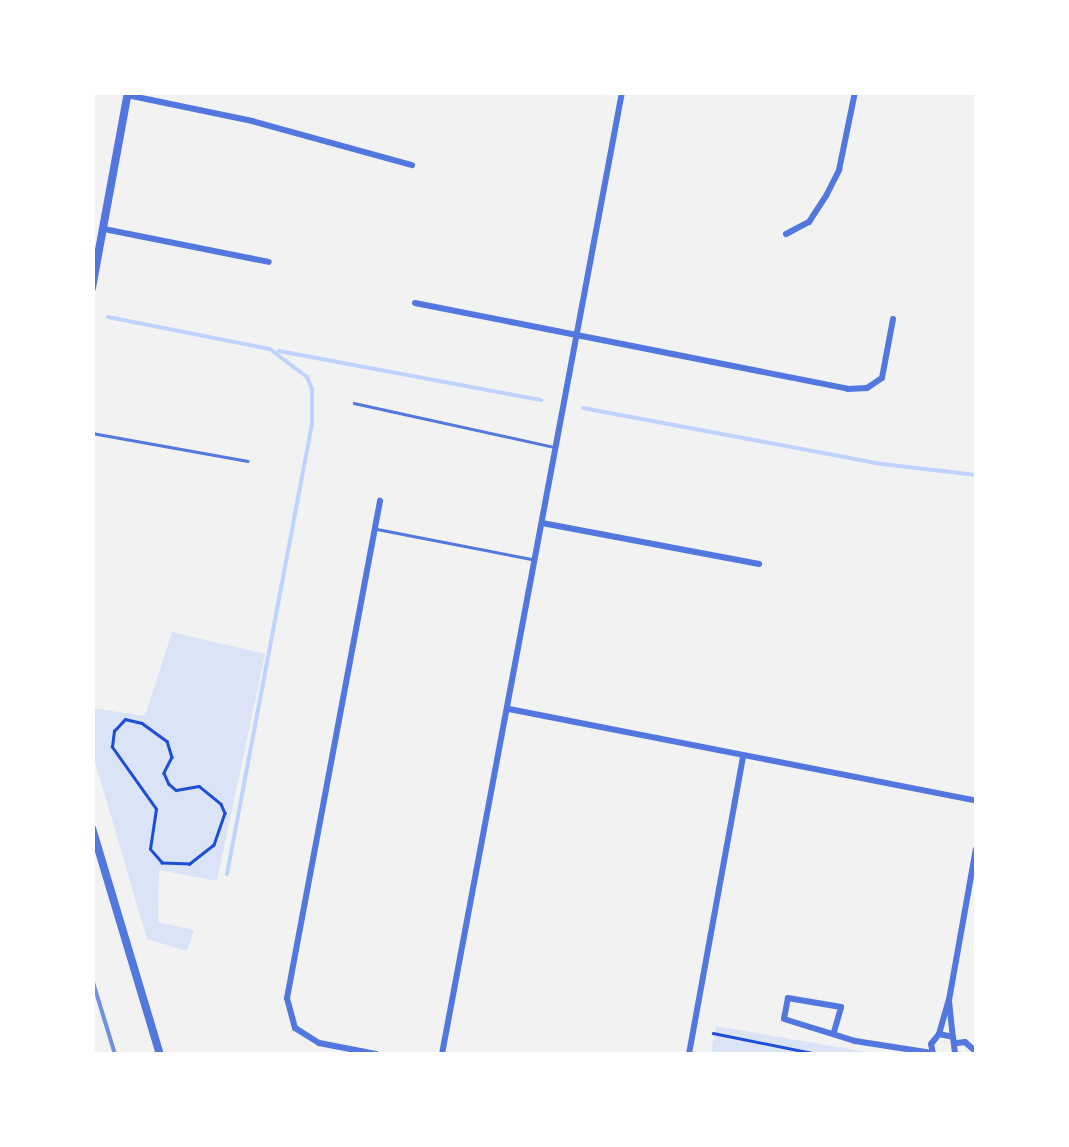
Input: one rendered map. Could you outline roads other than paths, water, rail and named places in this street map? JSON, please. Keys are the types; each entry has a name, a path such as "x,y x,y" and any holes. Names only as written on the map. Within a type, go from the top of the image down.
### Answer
{"street":[{"path":"442,1054 622,92"},
{"path":"786,234 809,222 839,170 855,92"},
{"path":"92,288 128,94 252,121 412,164"},
{"path":"104,229 269,262"},
{"path":"416,303 848,389 867,388 882,378 894,319"},
{"path":"376,1054 319,1044 295,1028 288,998 380,502"},
{"path":"542,522 759,564"},
{"path":"509,709 976,800"},
{"path":"689,1054 743,756"},
{"path":"92,828 160,1054"},
{"path":"834,1032 841,1007 788,998 784,1018 855,1040 932,1054 931,1042 939,1034 949,1000 976,849"},
{"path":"949,1000 955,1054"},
{"path":"939,1034 966,1042 976,1052"}],"lane":[{"path":"354,403 556,447"},
{"path":"92,434 248,461"},
{"path":"375,528 534,560"}],"waterway":[{"path":"108,317 270,349"},
{"path":"227,874 312,426 312,389 307,377 271,350"},
{"path":"279,351 541,400"},
{"path":"583,408 882,464 976,475"}],"railway":[{"path":"92,979 115,1054"}]}
